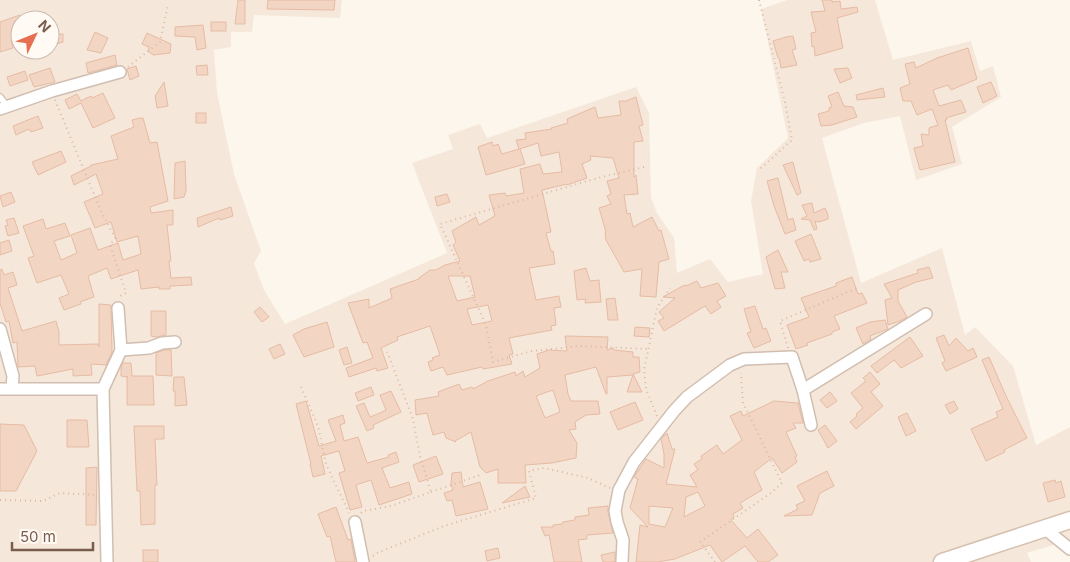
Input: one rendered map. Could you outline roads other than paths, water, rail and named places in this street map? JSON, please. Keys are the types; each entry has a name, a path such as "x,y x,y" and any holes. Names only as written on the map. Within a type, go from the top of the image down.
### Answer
{"main road":[{"path":"942,562 1070,520"}],"street":[{"path":"4,108 52,91 120,72"},
{"path":"107,562 103,390 121,350 118,308"},
{"path":"803,390 926,314"},
{"path":"0,328 13,376 6,389 103,390"},
{"path":"121,350 150,348 175,342"},
{"path":"622,562 624,540 615,511 619,490 634,462 687,397 730,365 744,359 791,357 803,390 811,425"},
{"path":"355,522 367,560"},
{"path":"1044,528 1070,549"}],"lane":[{"path":"0,97 4,108"}]}
